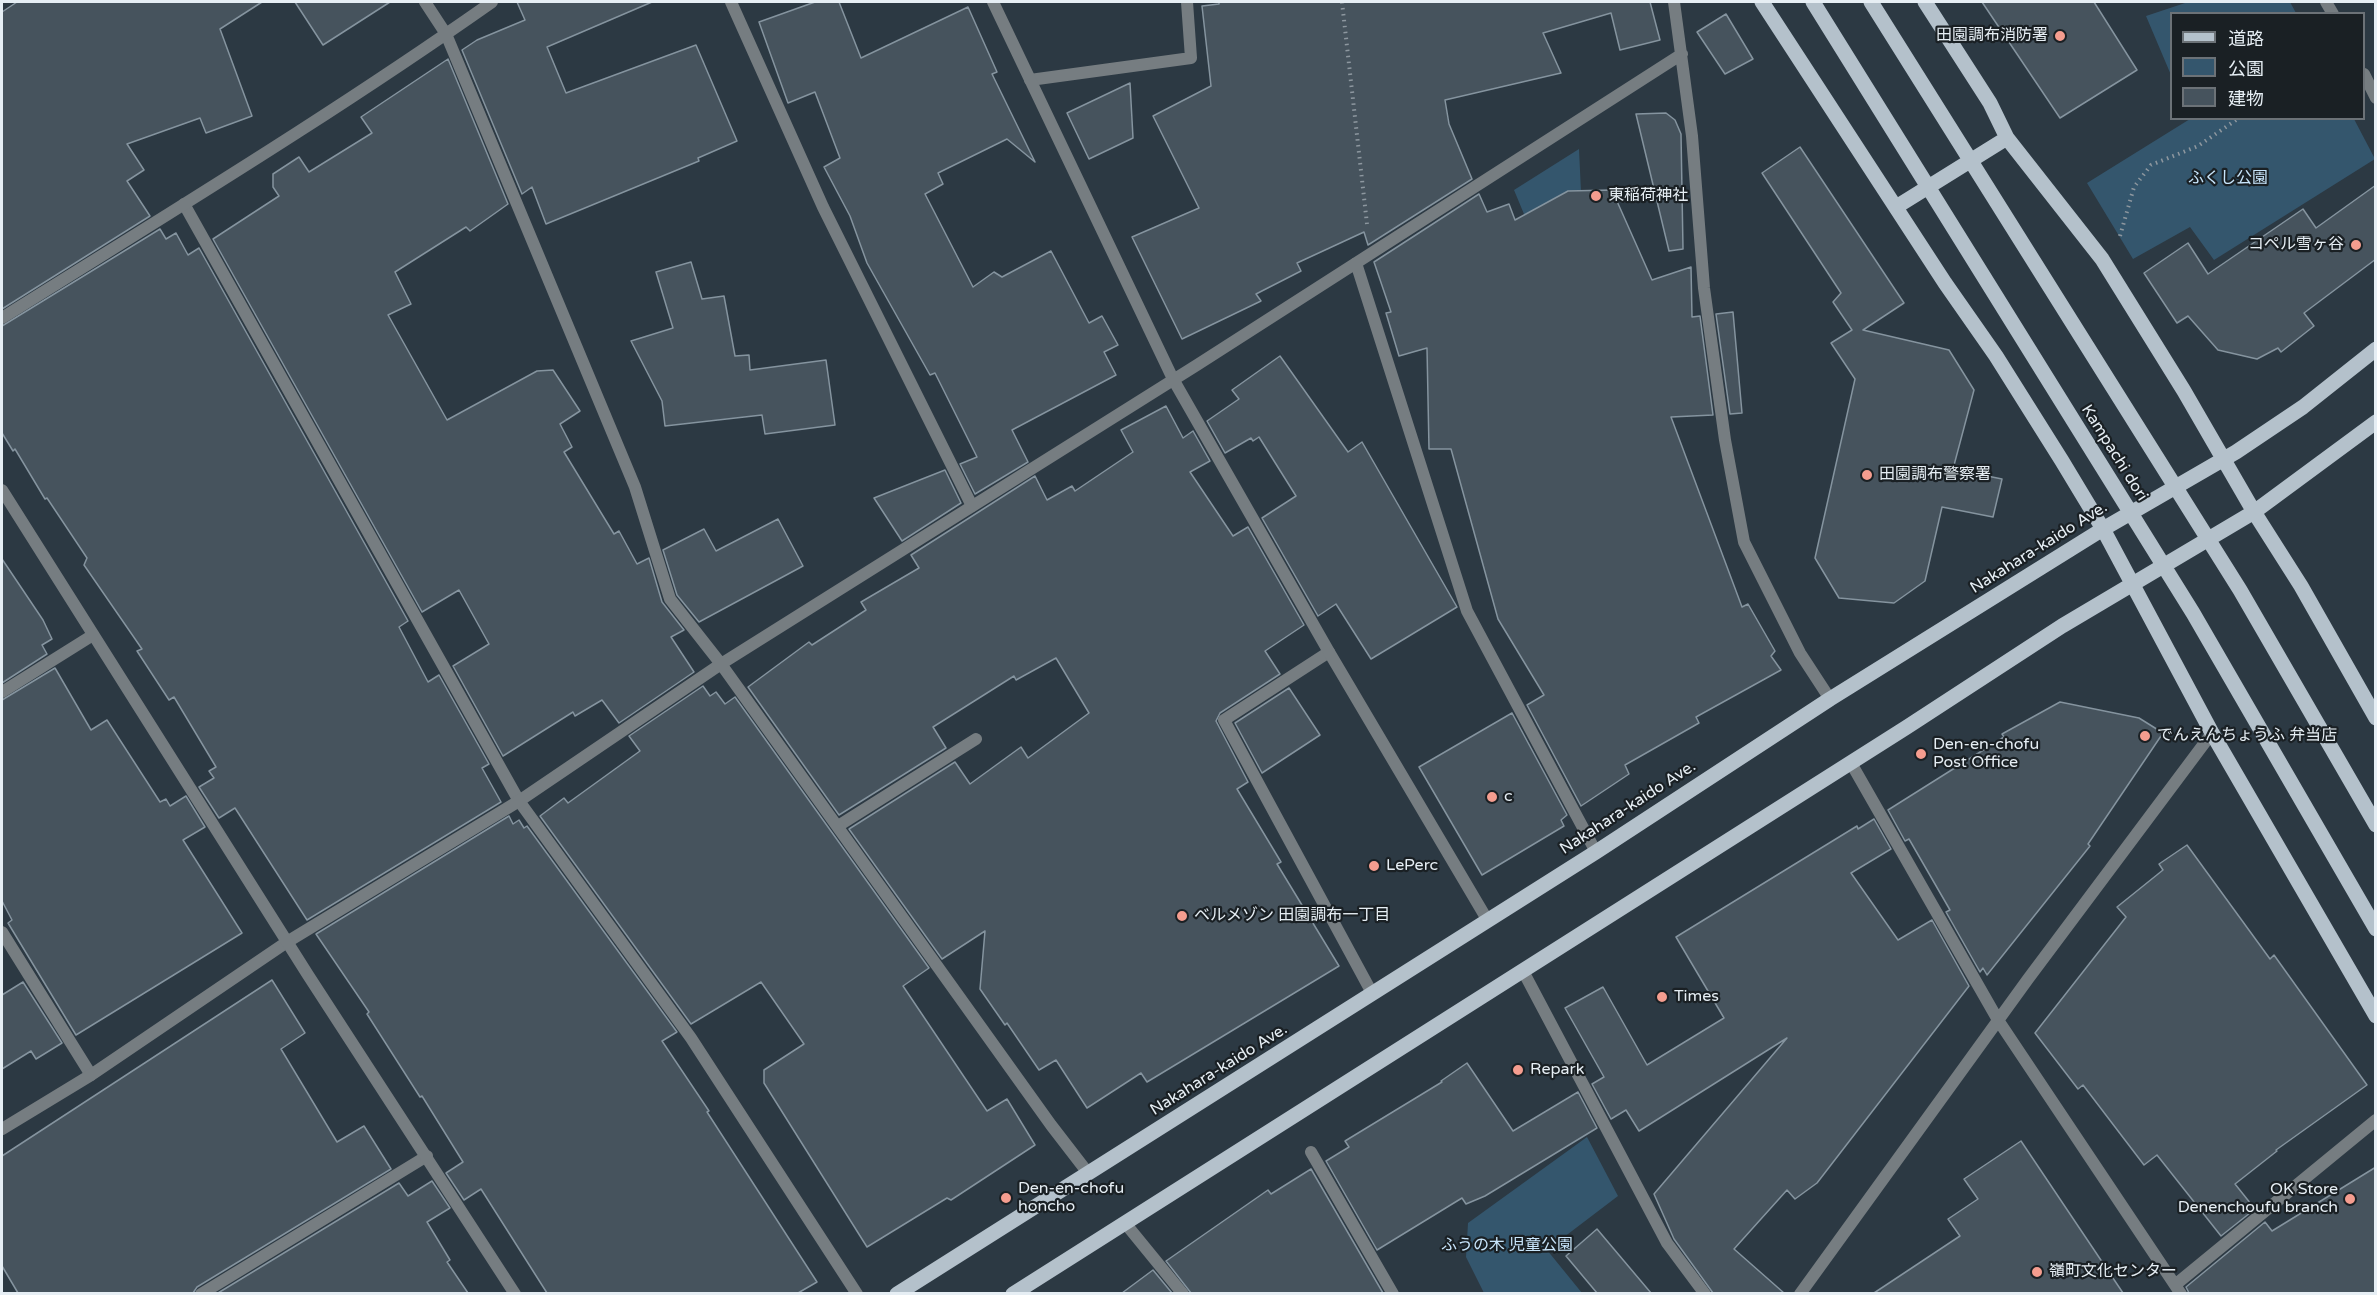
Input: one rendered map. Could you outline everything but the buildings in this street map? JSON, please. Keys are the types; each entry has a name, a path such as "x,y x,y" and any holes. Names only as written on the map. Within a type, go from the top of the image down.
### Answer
{"main road":[{"path":"1762,2 1944,283 1996,356 2103,529 2212,733 2376,1016"},
{"name":"Kampachi dori","path":"1813,2 2193,613 2376,929"},
{"name":"Kampachi dori","path":"1870,2 2241,590 2376,825"},
{"path":"1925,2 1990,103 2007,138 2097,252 2301,586 2376,718"},
{"path":"1896,207 2007,138"},
{"name":"Nakahara-kaido Ave.","path":"897,1293 1488,921 1830,699 2103,529 2224,459 2303,407 2376,349"},
{"path":"1013,1293 2132,584 2254,512 2376,422"}],"street":[{"path":"425,2 446,34 636,487 670,599 722,664 1088,1173"},
{"path":"2,318 184,204 492,2"},
{"path":"731,2 823,207 972,506"},
{"path":"993,2 1173,379 1329,652 1488,921"},
{"path":"1030,80 1191,58 1187,2"},
{"path":"1674,2 1692,135 1704,288 1725,441 1744,542 1800,653 1830,699"},
{"path":"2,1129 91,1075 288,942 519,801 722,664 1682,54"},
{"path":"2365,76 2376,98"},
{"path":"184,204 519,801 691,1038 857,1293"},
{"path":"1356,263 1467,611 1596,852"},
{"path":"2,490 288,942 515,1293"},
{"path":"2,692 93,635"},
{"path":"1329,652 1224,720 1372,993"},
{"path":"1800,1293 1998,1020 2212,733"},
{"path":"838,826 976,739"},
{"path":"1851,763 1998,1020 2178,1289 2376,1120"},
{"path":"2,932 91,1075"},
{"path":"1523,971 1667,1243 1706,1293"},
{"path":"1311,1152 1393,1293"},
{"path":"201,1293 427,1156"},
{"path":"1125,1223 1183,1293"}],"path":[{"path":"1342,2 1370,253"},
{"path":"2097,252 2122,235 2134,187 2151,165 2198,146 2236,120"}],"green space":[{"path":"2188,2 2290,2 2295,12 2170,12 2170,73 2146,16"},
{"name":"ふくし公園","path":"2188,120 2355,120 2375,159 2214,260 2190,227 2133,259 2087,183"},
{"path":"1579,149 1583,235 1541,255 1514,190"},
{"name":"ふうの木 児童公園","path":"1587,1137 1618,1196 1547,1250 1582,1293 1484,1293 1466,1257 1468,1223"}],"place":[{"name":"田園調布消防署","path":"2060,36"},
{"name":"東稲荷神社","path":"1596,196"},
{"name":"コペル雪ヶ谷","path":"2356,245"},
{"name":"田園調布警察署","path":"1867,475"},
{"name":"でんえんちょうふ 弁当店","path":"2145,736"},
{"name":"Den-en-chofu Post Office","path":"1921,754"},
{"name":"c","path":"1492,797"},
{"name":"LePerc","path":"1374,866"},
{"name":"ベルメゾン 田園調布一丁目","path":"1182,916"},
{"name":"Times","path":"1662,997"},
{"name":"Repark","path":"1518,1070"},
{"name":"Den-en-chofu honcho","path":"1006,1198"},
{"name":"OK Store Denenchoufu branch","path":"2350,1199"},
{"name":"嶺町文化センター","path":"2037,1272"}]}
